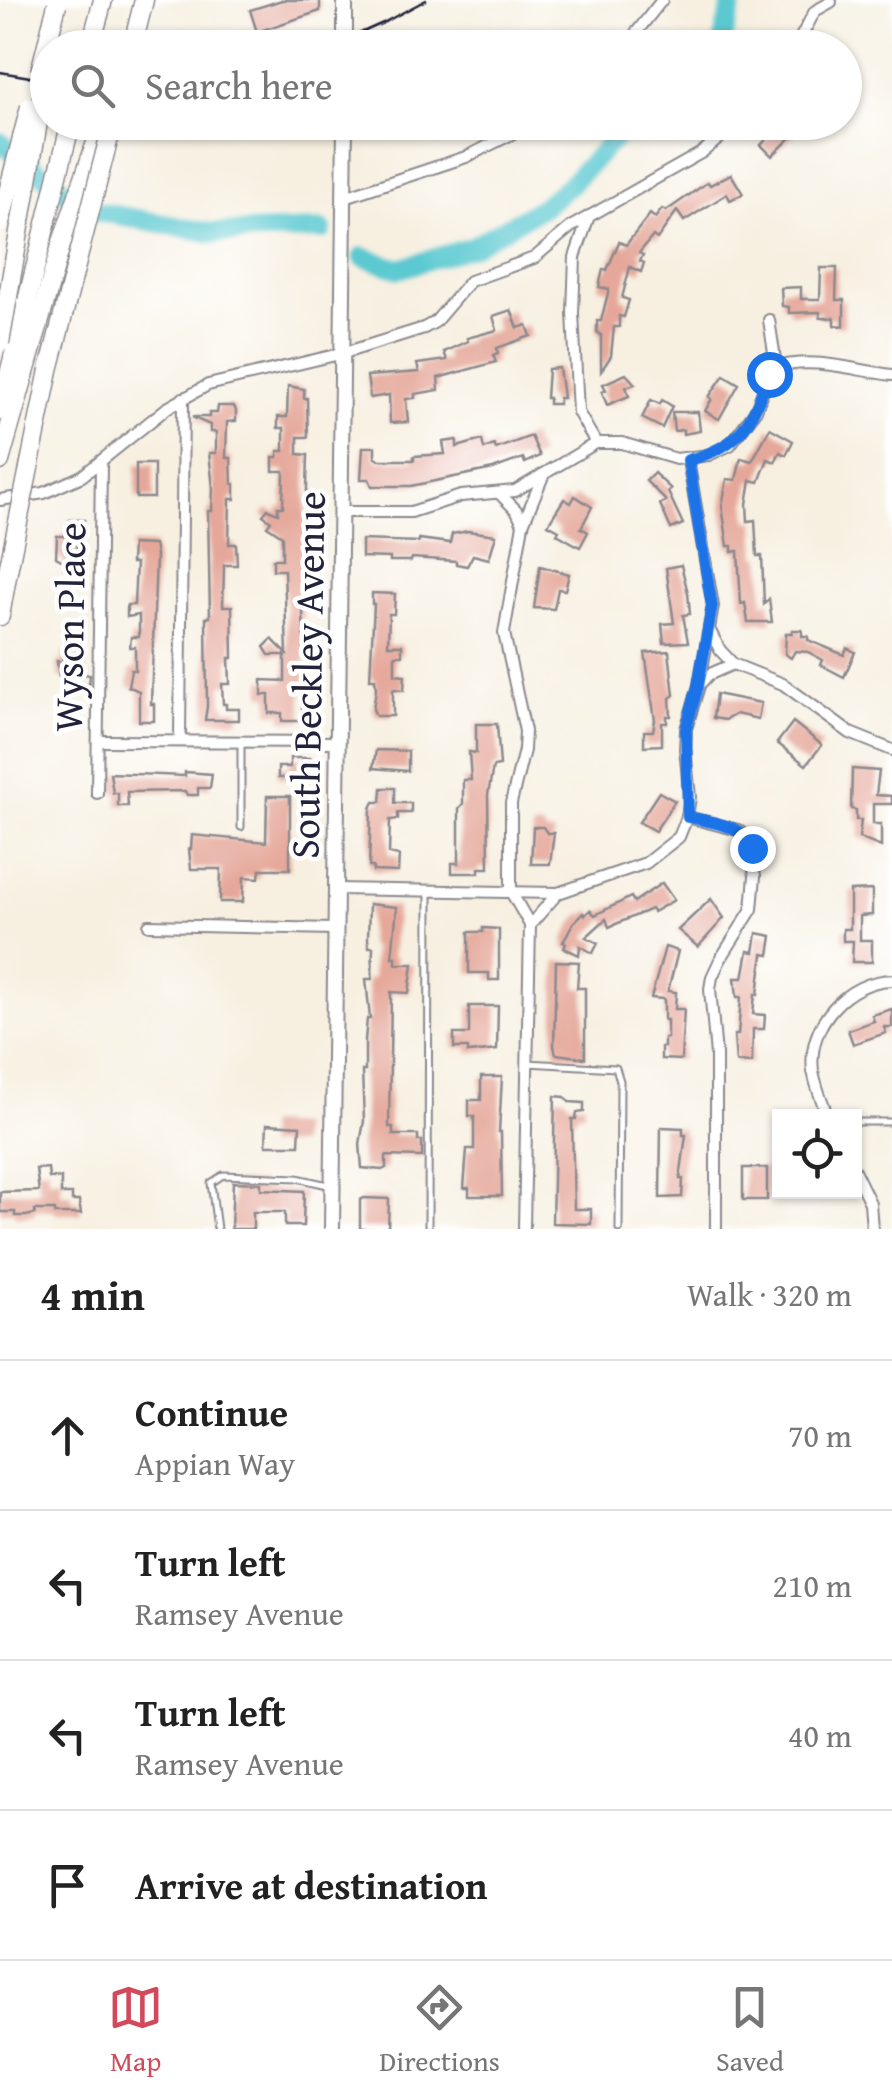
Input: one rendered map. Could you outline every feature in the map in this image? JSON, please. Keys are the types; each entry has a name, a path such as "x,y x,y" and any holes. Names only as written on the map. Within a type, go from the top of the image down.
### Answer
{"highway":[{"path":"53,30 58,2"},
{"path":"51,30 58,2"},
{"path":"95,30 102,2"},
{"path":"135,30 143,3"},
{"path":"0,223 30,109"},
{"path":"0,343 35,140"},
{"path":"0,411 67,140"},
{"path":"0,461 62,242 97,140"},
{"path":"0,616 49,370 107,140"}],"street":[{"path":"345,0 345,30"},
{"path":"638,30 662,0"},
{"path":"805,30 815,11 831,2"},
{"name":"South Beckley Avenue","path":"332,1229 345,140"},
{"path":"345,197 466,156 499,140"},
{"path":"0,500 60,488 101,462 183,398 228,379 344,354 435,322 463,287 494,270 534,258 590,215 716,140"},
{"path":"590,215 576,257 573,313 576,392 582,423 596,443"},
{"path":"550,244 576,257"},
{"path":"342,512 412,512 461,496 515,490 596,443 622,443 688,460 720,450 741,434 756,410 773,368 776,349 769,320"},
{"path":"773,368 792,362 818,362 892,375"},
{"path":"180,740 183,398"},
{"path":"336,890 558,893 646,863 679,837 688,817 690,797 686,729 710,630 712,588 688,460"},
{"name":"Wyson Place","path":"97,793 101,462"},
{"path":"524,1229 530,925 511,892 511,803 524,750 524,731 504,633 522,524 543,476"},
{"path":"499,493 517,511 522,524"},
{"path":"710,630 733,664 783,684 850,733 892,750"},
{"path":"698,686 708,675 733,664"},
{"path":"98,741 338,742"},
{"path":"688,817 738,830 749,839 755,876 749,918 712,977 716,1229"},
{"path":"530,925 558,893"},
{"path":"161,938 155,925 335,928"},
{"path":"826,1109 813,1068 818,1037 832,1010 854,989 876,980 892,980"},
{"path":"862,1186 870,1203 872,1229"}],"lane":[{"path":"241,826 242,741"},
{"path":"428,1229 429,890"},
{"path":"528,1063 616,1068 620,1081 619,1229"},
{"path":"862,1122 892,1122"},
{"path":"217,1229 211,1184 223,1175 296,1178 333,1186"}],"building":[{"path":"282,0 320,0 320,11 263,30 256,30 250,10"},
{"path":"766,140 789,140 772,156 761,145"},
{"path":"731,174 743,194 730,200 727,194 684,221 677,211 657,239 653,236 639,253 644,263 641,272 630,267 622,298 629,300 624,317 619,316 619,327 614,327 611,356 601,371 597,321 601,321 609,289 599,287 603,269 607,270 619,242 626,245 650,214 655,218 662,209 666,211 708,182 710,185"},
{"path":"821,268 837,268 836,300 844,300 844,326 834,325 834,318 820,318 820,312 789,313 789,307 782,306 781,288 801,287 801,299 820,299"},
{"path":"511,310 518,328 527,325 531,336 497,348 498,353 493,355 496,362 438,378 439,390 406,399 408,422 390,423 389,395 370,398 367,376 419,372 417,364 447,360 444,352 468,341 467,338 497,330 493,316"},
{"path":"559,368 563,398 559,398 559,404 549,404 548,369"},
{"path":"626,374 635,384 626,387 629,396 607,405 603,384"},
{"path":"724,375 739,384 719,419 705,411"},
{"path":"288,386 304,389 307,398 308,437 298,437 298,454 308,455 303,721 282,721 282,713 269,713 269,695 262,695 262,680 285,681 285,655 269,655 264,647 272,639 287,654 284,570 273,570 273,559 282,559 282,536 267,526 271,521 263,515 268,509 278,513 278,507 283,507 284,471 273,471 273,457 284,451 284,428 278,428 278,417 287,417"},
{"path":"651,400 660,404 662,400 672,406 662,428 642,418"},
{"path":"218,406 234,406 236,411 236,421 227,422 226,458 231,458 235,484 235,499 230,499 229,544 236,544 237,565 224,565 223,606 232,606 233,658 229,658 230,684 222,684 223,704 226,709 239,709 239,720 205,720 206,618 210,617 208,511 212,511 213,488 209,453 216,453 216,432 210,432 210,425 192,417 209,417 209,413 217,413"},
{"path":"672,412 698,412 700,431 674,431"},
{"path":"770,428 793,441 786,455 780,452 775,462 768,459 759,482 751,480 748,521 755,520 757,556 762,556 764,604 769,599 772,622 748,622 745,603 741,604 738,551 732,552 732,546 728,546 722,506 727,479 736,480 741,458 752,461"},
{"path":"531,436 540,456 525,463 523,458 493,469 411,486 372,486 369,479 361,479 363,447 375,447 375,458 380,460 414,460 414,456 445,454 443,442 457,440 457,447 482,440 484,449 494,445 496,449"},
{"path":"136,464 154,464 154,498 136,498"},
{"path":"654,473 671,489 668,492 683,524 671,529 660,504 666,501 646,481"},
{"path":"575,496 592,507 581,528 588,532 580,547 548,524 564,499 571,503"},
{"path":"70,520 84,520 83,539 77,539 76,568 64,568 65,562 56,557 57,536 70,531"},
{"path":"468,531 496,535 489,559 473,555 467,566 456,561 362,557 362,540 450,543 452,534"},
{"path":"132,544 154,545 156,555 151,704 154,721 139,721 139,691 128,686 131,670 135,670 131,637 139,637 139,615 127,617 127,605 134,605 136,563 131,563"},
{"path":"681,565 690,614 683,615 688,642 664,643 662,624 674,623 666,568"},
{"path":"540,566 569,574 565,590 558,589 554,609 534,608"},
{"path":"372,593 395,594 394,614 389,614 388,645 402,645 402,655 395,655 395,674 405,675 404,690 393,689 393,716 376,716 373,709 376,689 375,679 370,679"},
{"path":"802,630 802,636 808,636 808,640 844,655 847,648 855,652 844,677 821,665 823,660 808,652 795,651 791,658 785,654 786,633"},
{"path":"669,651 674,695 670,698 671,716 667,716 667,723 662,723 662,745 644,746 644,731 653,731 655,720 645,653"},
{"path":"63,652 83,656 83,674 90,675 89,684 77,684 77,677 59,677 57,661 62,662"},
{"path":"716,694 761,703 758,719 736,714 725,720 713,718"},
{"path":"793,722 822,745 806,765 777,743"},
{"path":"476,724 497,724 500,766 493,767 488,795 489,868 479,868 479,873 452,873 452,863 459,863 459,808 463,804 463,780 471,780 469,752 476,753"},
{"path":"376,750 408,751 408,771 373,768"},
{"path":"290,758 311,758 311,778 278,778 278,767 290,767"},
{"path":"852,769 879,771 876,795 892,796 892,804 873,804 873,824 881,824 881,847 859,838 861,820 856,820 856,810 851,809"},
{"path":"185,772 212,774 210,788 198,788 198,795 187,795 185,791 127,792 128,806 118,806 118,793 113,793 110,773 185,776"},
{"path":"382,788 395,788 395,803 411,803 411,813 398,813 398,819 390,820 389,854 399,856 398,872 373,871 369,867 371,808 374,802 381,802"},
{"path":"659,792 675,801 655,831 639,822"},
{"path":"267,796 290,796 290,869 260,869 259,878 244,877 243,902 220,902 221,869 191,869 192,835 266,842"},
{"path":"533,827 554,833 550,864 531,864"},
{"path":"662,883 674,900 653,912 651,909 609,927 606,919 586,937 598,943 593,953 580,946 579,955 564,948 573,923 583,913 590,910 595,915 631,897 634,902"},
{"path":"872,890 872,915 860,916 860,940 872,940 872,962 852,962 853,941 843,941 843,929 850,929 850,891"},
{"path":"711,899 724,918 698,947 678,930"},
{"path":"369,904 397,907 392,957 396,957 396,964 413,964 409,993 391,992 389,1127 393,1127 393,1135 418,1135 418,1141 422,1141 422,1157 386,1156 386,1168 382,1170 362,1168 360,1144 364,1121 362,1071 370,1019 366,979 372,979"},
{"path":"483,928 499,929 499,980 489,980 489,973 469,973 469,932 483,932"},
{"path":"757,933 772,936 769,955 763,954 753,1014 765,1015 764,1029 753,1029 752,1063 736,1062 734,1035 738,1035 741,997 737,997 735,978 743,978 748,951 754,952"},
{"path":"665,947 678,951 668,991 676,992 675,1009 684,1009 681,1060 661,1059 661,1047 667,1038 664,999 651,998"},
{"path":"556,961 579,962 577,988 585,988 585,1058 556,1054"},
{"path":"469,1006 498,1006 497,1050 468,1053 468,1048 454,1048 454,1034 469,1034"},
{"path":"892,1009 892,1027 884,1027 886,1033 853,1044 848,1030 874,1021 872,1015"},
{"path":"481,1077 502,1077 502,1196 469,1196 469,1188 464,1188 467,1149 474,1149 474,1116 469,1116 469,1100 481,1100"},
{"path":"555,1096 584,1103 584,1112 572,1119 574,1209 591,1209 591,1224 552,1223"},
{"path":"267,1124 300,1126 299,1145 266,1145"},
{"path":"661,1127 683,1128 686,1135 680,1179 682,1197 660,1198"},
{"path":"48,1168 49,1178 61,1178 61,1194 72,1194 72,1201 79,1201 81,1214 35,1210 35,1214 15,1216 15,1212 0,1212 0,1192 39,1191 36,1169"},
{"path":"743,1168 767,1168 767,1200 743,1200"},
{"path":"233,1182 261,1183 261,1189 304,1191 303,1226 285,1226 285,1212 253,1212 253,1229 231,1229"},
{"path":"389,1199 388,1229 360,1229 360,1200"}],"waterway":[{"path":"726,30 733,0"},
{"path":"363,257 399,269 471,247 542,207 613,140"},
{"path":"0,142 90,210 212,233 322,230"}],"tram line":[{"path":"367,30 426,0"},
{"path":"0,72 30,77"}],"route":[{"path":"752,848 749,839 738,830 688,817 686,729 710,630 712,588 688,460 730,445 741,434 756,410 769,374"}]}
